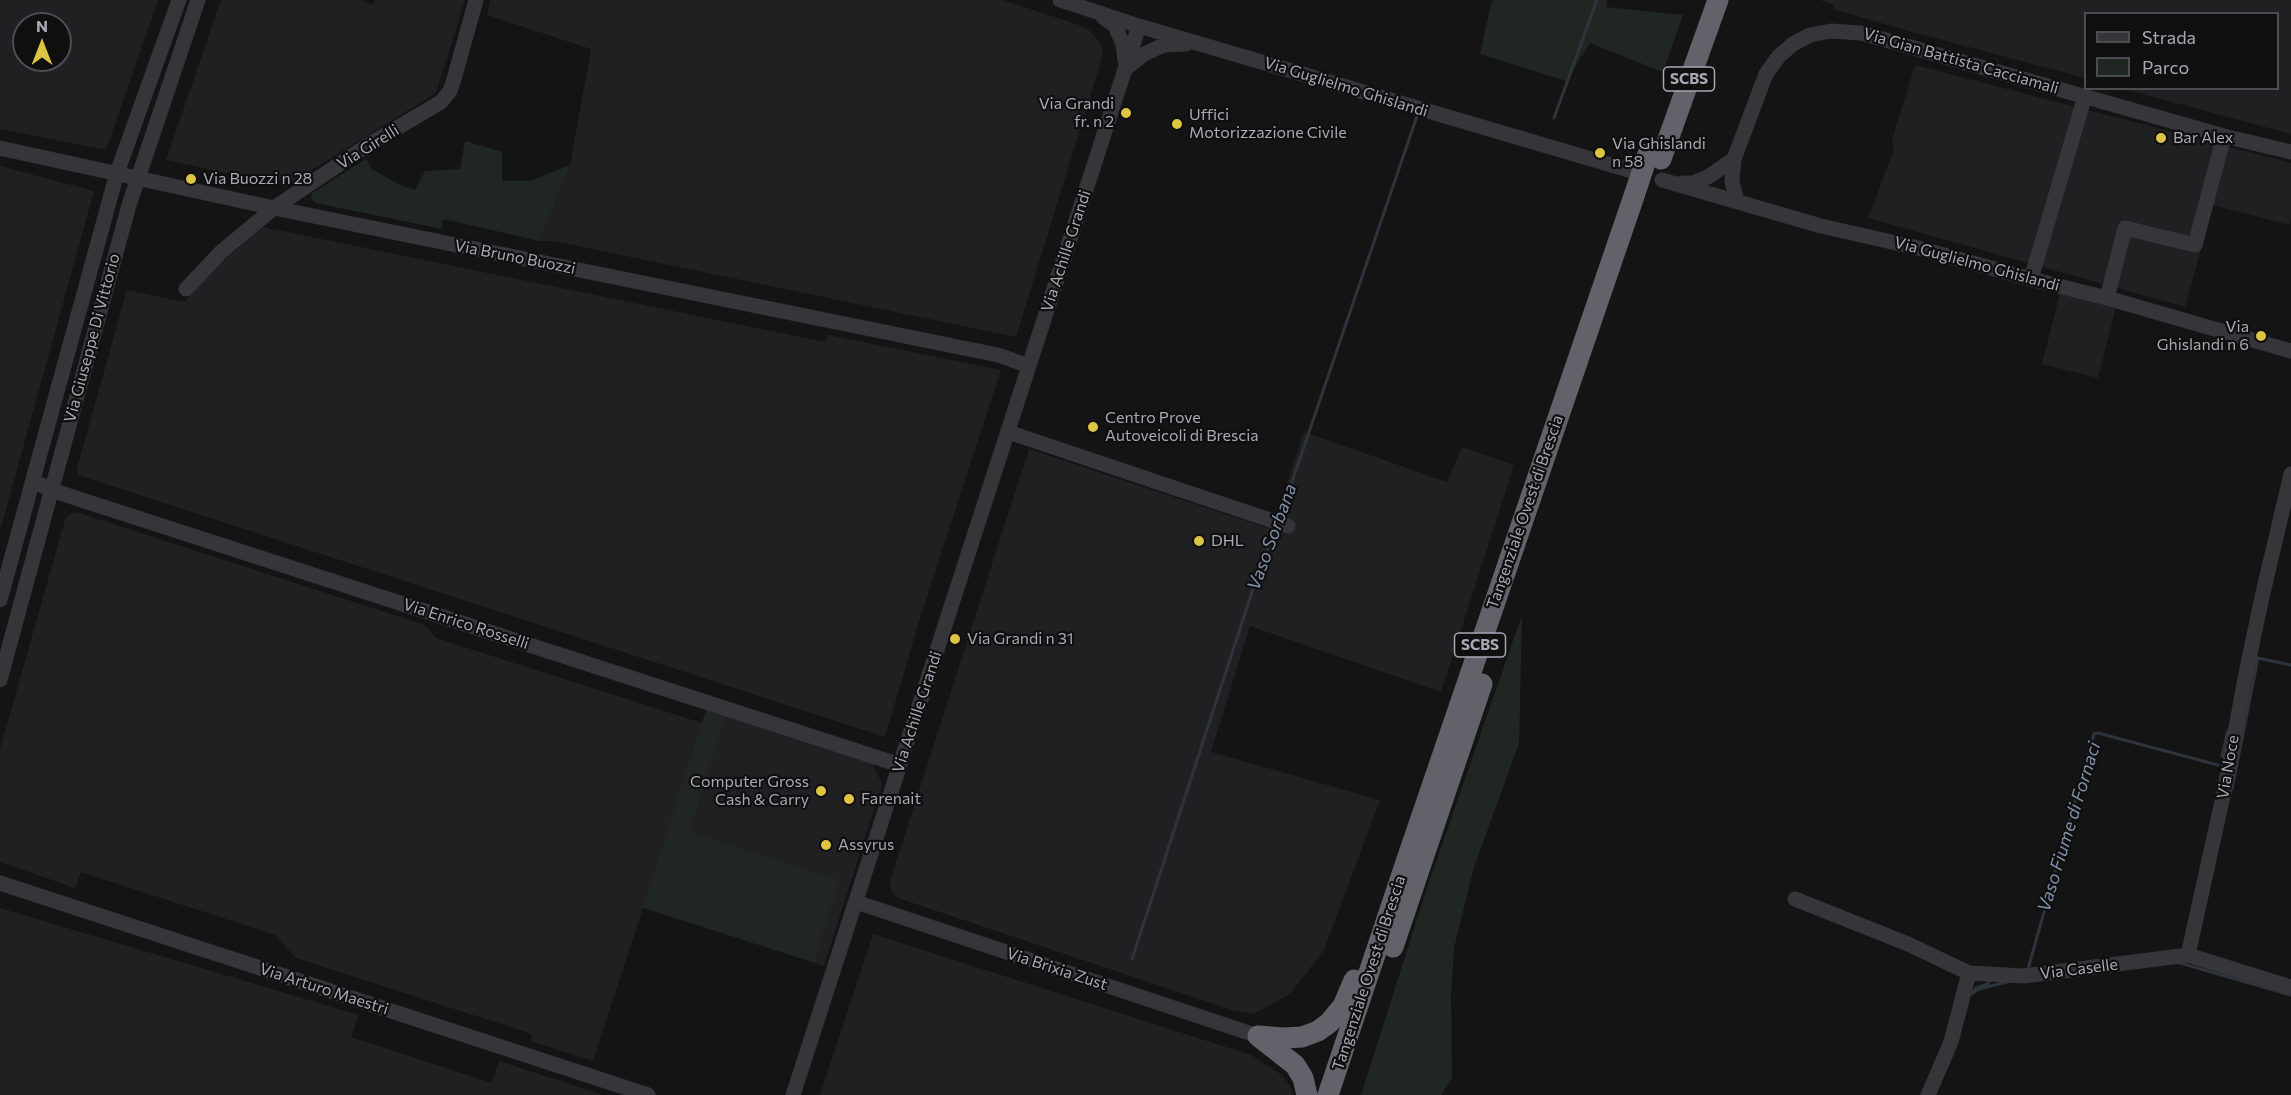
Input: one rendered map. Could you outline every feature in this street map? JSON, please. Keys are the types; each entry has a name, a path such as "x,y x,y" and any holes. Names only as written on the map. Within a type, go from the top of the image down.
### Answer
{"highway":[{"name":"Tangenziale Ovest di Brescia","path":"1343,1095 1704,0"},
{"name":"Tangenziale Ovest di Brescia","path":"1654,156 1718,0"},
{"name":"Tangenziale Ovest di Brescia","path":"1328,1095 1406,862 1640,198"},
{"path":"1258,1036 1302,1037 1318,1031 1329,1023 1351,989 1387,891 1406,862"},
{"path":"1258,1036 1295,1065 1303,1078 1307,1095"}],"street":[{"name":"Via Giuseppe Di Vittorio","path":"0,600 117,173 178,0"},
{"name":"Via Giuseppe Di Vittorio","path":"0,680 138,178 198,0"},
{"name":"Via Girelli","path":"186,289 221,252 274,208 368,145 441,102 452,85 476,0"},
{"name":"Via Guglielmo Ghislandi","path":"1060,0 1146,28 1632,171"},
{"name":"Via Achille Grandi","path":"1097,13 1115,26 1123,44 1125,69"},
{"name":"Via Achille Grandi","path":"799,1093 856,902 1125,69 1146,28"},
{"path":"1144,54 1146,28"},
{"name":"Via Gian Battista Cacciamali","path":"1737,200 1732,182 1734,159 1766,74 1779,56 1793,44 1810,35 1831,31 1861,33 2224,136 2291,152"},
{"path":"1125,69 1144,54 1164,45 1198,43"},
{"path":"2031,279 2085,96"},
{"path":"2107,298 2126,228 2195,245 2224,136"},
{"name":"Via Bruno Buozzi","path":"0,148 274,208 998,355 1029,366"},
{"name":"Via Guglielmo Ghislandi","path":"1734,159 1708,177 1693,183 1667,181 1821,226 1918,248 2107,298 2291,351"},
{"path":"1008,432 1287,526"},
{"name":"Via Noce","path":"2188,955 2224,792 2259,608 2291,474"},
{"name":"Via Enrico Rosselli","path":"33,482 51,490 900,765"},
{"name":"Via Arturo Maestri","path":"0,883 648,1095"},
{"name":"Via Caselle","path":"1795,898 1908,944 1969,973 2024,976 2188,955"},
{"name":"Via Brixia Zust","path":"856,902 1258,1036"},
{"path":"2188,955 2291,987"},
{"path":"1928,1095 1951,1042 1969,973"}],"shaded area":[{"path":"0,0 158,0 106,150 0,129"},
{"path":"221,0 361,0 373,5 375,0 465,0 436,93 286,186 166,160"},
{"path":"490,0 1003,0 1079,25 1090,31 1103,50 1102,58 1016,337 554,241 540,241 570,165 591,49 487,15"},
{"path":"1820,0 2291,0 2291,134 2128,90 2279,90 2279,12 2084,12 2084,78 1905,30 1833,9 1834,5"},
{"path":"1915,65 2291,163 2289,225 2213,205 2185,307 1868,218 1894,150 1892,140"},
{"path":"0,166 94,191 0,531"},
{"path":"263,227 825,342 828,335 1001,370 920,618 885,737 78,475 77,468 127,290 184,302 214,269"},
{"path":"2060,293 2116,307 2098,378 2042,364"},
{"path":"1304,432 1447,482 1462,447 1514,465 1441,692 1250,626 1211,752 1380,800 1324,950 1290,994 1254,1014 1232,1010 898,898 892,893 890,881 1029,449 1274,530 1277,513"},
{"path":"76,512 425,625 436,638 702,723 706,710 873,764 882,784 824,966 643,908 593,1061 531,1041 532,1034 296,958 275,935 81,872 75,888 0,862 0,749 65,520 69,514"},
{"path":"0,908 359,1015 351,1037 492,1083 499,1061 603,1095 0,1095"},
{"path":"873,934 1251,1055 1282,1075 1293,1095 820,1095"}],"green space":[{"path":"1492,0 1607,0 1606,7 1683,15 1663,72 1590,43 1566,81 1480,54"},
{"path":"465,141 502,152 502,181 530,181 570,165 540,241 443,219 442,229 316,203 311,199 312,193 366,159 372,169 402,186 415,190 425,171 460,169"},
{"path":"1522,615 1519,743 1474,867 1454,948 1451,994 1452,1078 1441,1095 1361,1095 1428,885"},
{"path":"706,710 726,716 689,832 840,880 813,962 643,907"}],"waterway":[{"name":"Vaso Sorbana","path":"1554,118 1597,0"},
{"name":"Vaso Sorbana","path":"1280,517 1417,116"},
{"name":"Vaso Sorbana","path":"1132,959 1252,592 1277,526"},
{"name":"Vaso Fiume di Fornaci","path":"2232,789 2258,658 2291,665"},
{"name":"Vaso Fiume di Fornaci","path":"2222,756 2228,730"},
{"name":"Vaso Fiume di Fornaci","path":"2028,969 2094,734 2098,733 2218,765"},
{"path":"2180,963 2291,995"},
{"name":"Vaso Fiume di Fornaci","path":"1972,992 1988,984 1990,980"},
{"name":"Vaso Fiume di Fornaci","path":"1971,994 1979,989 2007,982"}],"place":[{"name":"Via Grandi fr. n 2","path":"1126,113"},
{"name":"Uffici Motorizzazione Civile","path":"1177,124"},
{"name":"Bar Alex","path":"2161,138"},
{"name":"Via Ghislandi n 58","path":"1600,153"},
{"name":"Via Buozzi n 28","path":"191,179"},
{"name":"Via Ghislandi n 6","path":"2261,336"},
{"name":"Centro Prove Autoveicoli di Brescia","path":"1093,427"},
{"name":"DHL","path":"1199,541"},
{"name":"Via Grandi n 31","path":"955,639"},
{"name":"Computer Gross Cash & Carry","path":"821,791"},
{"name":"Farenait","path":"849,799"},
{"name":"Assyrus","path":"826,845"}]}
